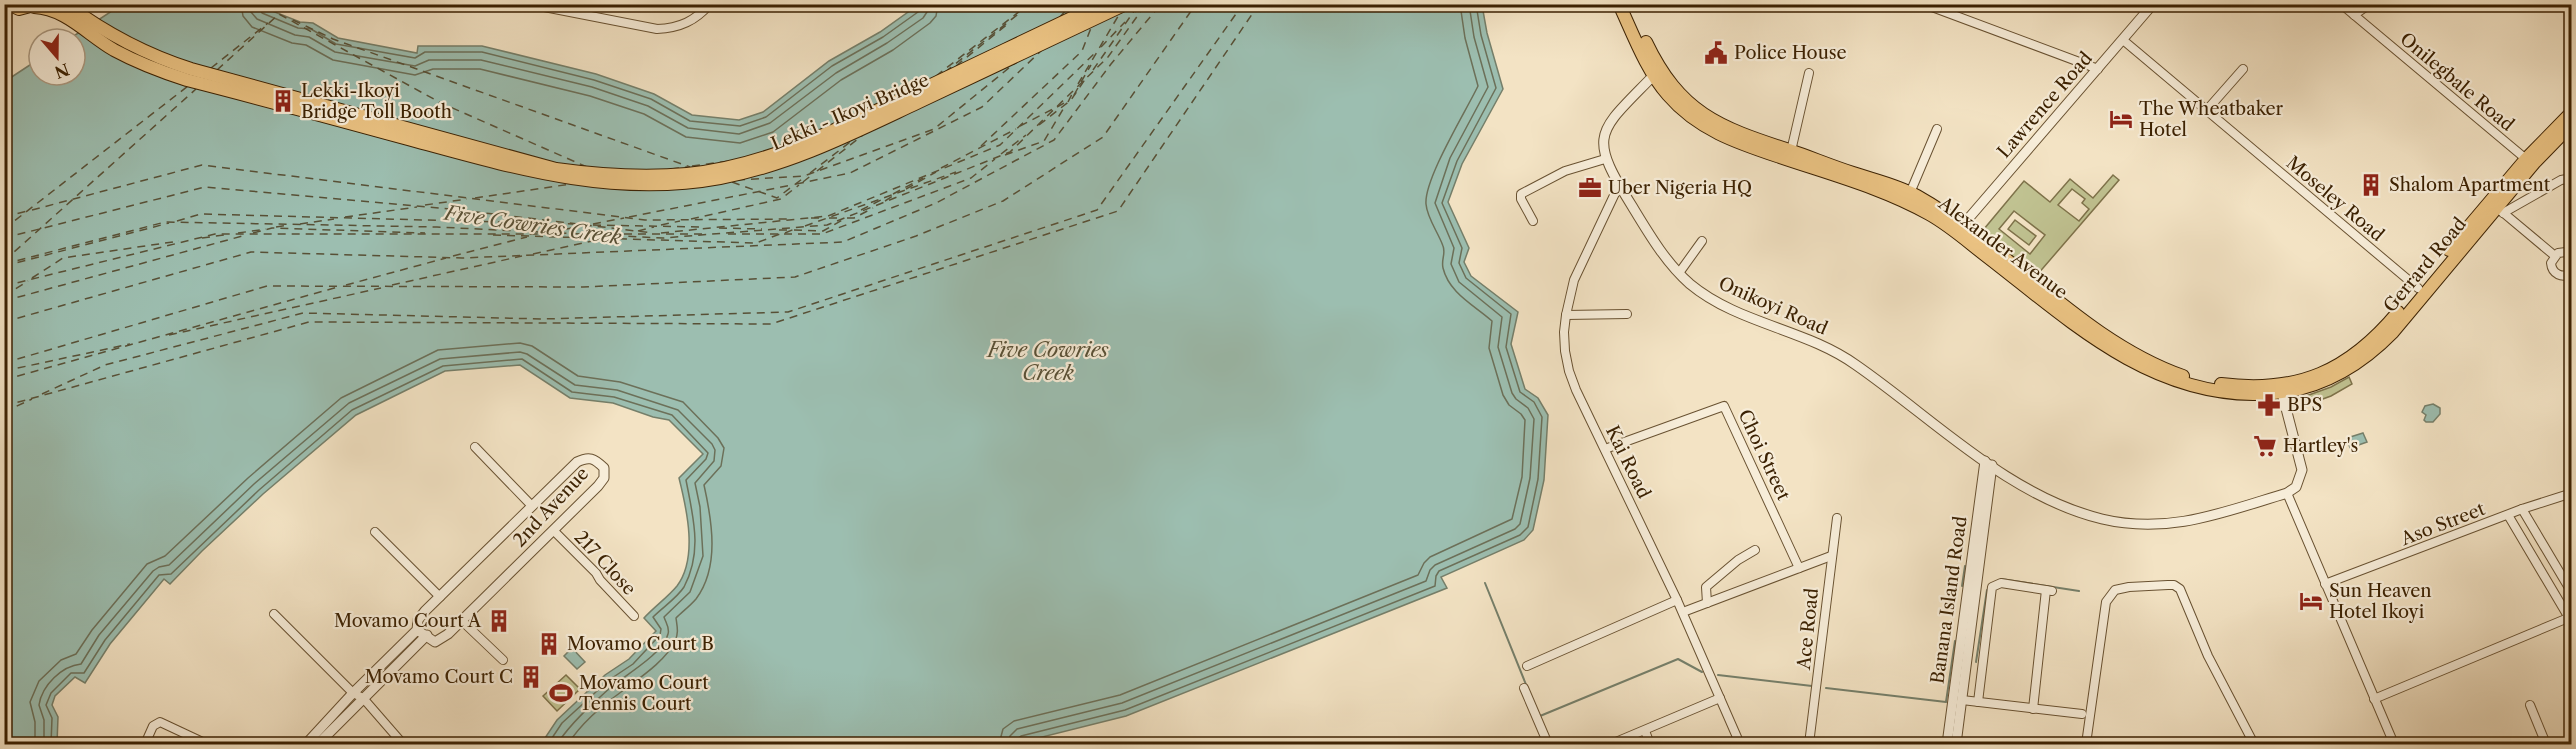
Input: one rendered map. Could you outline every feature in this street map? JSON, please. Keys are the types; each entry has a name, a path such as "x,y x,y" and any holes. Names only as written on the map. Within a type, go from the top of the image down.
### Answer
{"main road":[{"path":"8,4 19,9 36,6 65,8"},
{"name":"Lekki - Ikoyi Bridge","path":"65,8 120,40 164,60 191,69 556,169 624,176 658,176 688,174 750,162 805,144 1101,4"},
{"name":"Lekki - Ikoyi Bridge","path":"65,8 90,36 160,71 188,80 522,170 590,183 657,185 689,183 740,174 810,152 1126,4"},
{"name":"Alexander Avenue","path":"1619,4 1654,75 1667,94 1687,114 1718,135 1896,197 1936,218 2074,324 2144,369 2187,386 2205,390 2237,394 2283,389"},
{"name":"Alexander Avenue","path":"1629,4 1664,76 1689,104 1723,127 1910,193 1962,226 2098,330 2148,361 2180,375 2209,383 2283,389"},
{"path":"2283,389 2316,376 2357,354 2372,342 2526,159 2571,112"},
{"name":"Gerrard Road","path":"2283,389 2330,379 2371,354 2500,210 2571,124"}],"street":[{"path":"529,4 558,7 657,29 673,29 687,24 711,4"},
{"path":"1924,4 2098,69"},
{"name":"Lawrence Road","path":"1962,226 2152,4"},
{"name":"Onilegbale Road","path":"2341,4 2526,159"},
{"path":"2354,15 2370,4"},
{"name":"Moseley Road","path":"2123,40 2418,288"},
{"path":"2206,111 2243,69"},
{"path":"1791,151 1809,73"},
{"name":"Onikoyi Road","path":"1654,75 1606,127 1603,135 1605,159 1618,187 1648,233 1679,273 1708,296 1724,305 1830,349 1850,360 1989,463 2026,487 2069,509 2103,519 2132,524 2183,523 2287,493"},
{"path":"1910,193 1937,129"},
{"path":"1533,221 1521,200 1521,194 1565,171 1605,159"},
{"path":"2555,256 2500,210 2561,180 2571,178"},
{"name":"Kai Road","path":"1618,187 1574,280 1563,332 1569,371 1683,612 1740,744"},
{"path":"1679,273 1702,241"},
{"path":"2571,255 2562,252 2555,256 2551,263 2554,272 2563,276 2571,273"},
{"path":"1566,315 1627,314"},
{"path":"2283,389 2302,470 2296,487 2287,493 2394,744"},
{"name":"Choi Street","path":"1605,450 1724,406 1799,568"},
{"path":"475,447 532,506"},
{"name":"2nd Avenue","path":"306,744 353,693 417,630 418,620 532,506 577,462 586,458 596,459 604,468 604,478 598,486 440,639 435,642 428,635"},
{"name":"Banana Island Road","path":"1956,744 1989,463"},
{"name":"Banana Island Road","path":"1947,744 1989,463"},
{"name":"Aso Street","path":"2325,584 2522,509 2571,493"},
{"path":"2522,509 2571,593"},
{"path":"2374,699 2570,621 2508,515"},
{"name":"Ace Road","path":"1809,744 1837,518"},
{"name":"217 Close","path":"554,531 634,616"},
{"path":"375,532 440,597"},
{"path":"1707,603 1706,587 1738,560 1755,550"},
{"path":"1683,612 1831,556"},
{"path":"1978,702 1992,587 2001,584 2049,590 2033,709"},
{"path":"2086,744 2106,602 2115,590 2168,585 2174,585 2180,589 2208,656 2254,744"},
{"path":"1527,666 1677,600"},
{"path":"274,614 353,693 363,698 403,744"},
{"path":"461,620 503,660"},
{"path":"318,744 428,635 417,630"},
{"path":"1524,688 1548,744"},
{"path":"1611,744 1720,698"},
{"path":"1962,700 2082,714"},
{"path":"2530,705 2546,744"},
{"path":"145,744 153,726 160,722 207,744"},
{"path":"1645,731 1650,744"},
{"path":"2565,744 2571,742"}],"green space":[{"path":"2113,175 2119,180 2037,275 1986,236 1984,229 2024,181 2050,202 2070,179 2093,198","holes":["2072,189 2085,199 2082,203 2089,209 2079,221 2058,205","2014,211 2045,235 2030,254 1999,229"]},
{"path":"2015,220 2036,236 2029,245 2008,229"},
{"path":"2349,377 2352,384 2331,396 2309,404 2306,396 2331,387"},
{"name":"Movamo Court Tennis Court","path":"566,675 580,689 557,711 543,696"}],"water":[{"name":"Five Cowries Creek","path":"121,5 257,5 300,22 313,23 338,38 417,53 418,46 482,46 596,74 654,94 692,115 739,120 763,112 829,61 880,32 918,5 1482,5 1487,33 1503,89 1462,164 1448,202 1469,248 1464,262 1471,276 1518,312 1511,344 1525,389 1538,398 1548,415 1544,480 1533,530 1524,540 1441,577 1447,588 1126,716 1022,742 1022,744 541,744 557,720 605,675 629,659 656,631 644,618 677,586 687,562 689,534 679,478 703,454 669,420 613,403 570,398 520,365 445,371 356,415 263,494 170,584 164,579 110,644 85,683 75,677 55,696 52,705 58,717 57,744 5,744 4,82 27,67 27,87 87,87 87,27"},
{"path":"2433,404 2440,408 2440,414 2433,422 2426,422 2424,420 2426,415 2422,412 2425,406"},
{"path":"2363,433 2367,442 2350,448 2347,438"},
{"path":"572,648 585,662 577,669 564,656"}],"waterway":[{"path":"1962,586 1965,566"},
{"path":"1999,581 2001,579 2079,591"},
{"path":"1485,583 1527,687"},
{"path":"1976,662 1987,590 1990,588"},
{"path":"1826,688 1946,702 1955,641"},
{"path":"1540,716 1678,659 1702,672"},
{"path":"1718,675 1812,686"}],"ferry route":[{"path":"1019,11 1024,4"},
{"path":"936,76 1029,4"},
{"path":"945,72 1031,4"},
{"path":"1060,17 1071,4"},
{"path":"1093,70 1139,4"},
{"path":"1135,12 1143,4"},
{"path":"4,264 165,222 437,227 663,238 827,225 1010,152 1108,57 1146,4"},
{"path":"4,322 251,252 462,258 843,242 936,203 1054,140 1111,64 1161,4"},
{"path":"4,363 267,286 583,287 795,277 916,236 1003,201 1103,137 1196,4"},
{"path":"42,394 105,365 303,313 542,319 788,312 1097,210 1243,4"},
{"path":"4,406 309,322 771,324 1118,211 1259,4"},
{"path":"1078,84 1120,13"},
{"path":"217,70 279,14 441,103 587,167"},
{"path":"293,20 333,39 690,167"},
{"path":"956,66 1010,22"},
{"path":"1101,47 1125,22"},
{"path":"211,68 268,23"},
{"path":"981,146 1082,51 1091,28"},
{"path":"796,184 850,173 982,107 1043,49"},
{"path":"661,233 828,216 1000,145 1096,52"},
{"path":"737,180 804,176 934,129 1015,63"},
{"path":"1081,82 1091,65"},
{"path":"1039,125 1071,100 1086,78"},
{"path":"4,229 188,86"},
{"path":"1074,95 1079,86"},
{"path":"4,261 196,89"},
{"path":"1068,102 1074,90"},
{"path":"1057,107 1066,102"},
{"path":"1005,155 1044,141 1065,106"},
{"path":"1020,126 1053,109"},
{"path":"941,168 1016,129"},
{"path":"817,171 863,135"},
{"path":"1001,154 1026,135"},
{"path":"810,173 854,139"},
{"path":"728,234 822,234 971,178 995,159"},
{"path":"692,166 729,161"},
{"path":"32,210 202,165 645,220 792,219"},
{"path":"671,169 687,167"},
{"path":"906,189 936,172"},
{"path":"805,226 956,172"},
{"path":"803,182 813,174"},
{"path":"732,182 777,198 806,176"},
{"path":"893,194 923,178"},
{"path":"475,198 571,184"},
{"path":"629,217 792,185"},
{"path":"691,219 781,199 799,185"},
{"path":"4,238 205,187 460,210 653,233"},
{"path":"885,201 896,194"},
{"path":"425,205 467,199"},
{"path":"861,210 881,200"},
{"path":"345,217 417,207"},
{"path":"847,218 854,218 873,208"},
{"path":"4,217 27,211"},
{"path":"177,221 201,214 573,224"},
{"path":"593,224 624,218"},
{"path":"811,218 822,218"},
{"path":"829,218 843,218"},
{"path":"794,230 823,231 846,218"},
{"path":"300,224 334,219"},
{"path":"661,225 680,221"},
{"path":"4,266 169,223"},
{"path":"276,227 289,225"},
{"path":"552,232 586,225"},
{"path":"593,225 702,227"},
{"path":"638,231 654,227"},
{"path":"253,233 272,228 425,233"},
{"path":"719,228 762,229"},
{"path":"785,233 797,228"},
{"path":"238,233 266,229"},
{"path":"779,230 789,230"},
{"path":"4,286 215,234 555,234"},
{"path":"596,234 702,234"},
{"path":"493,235 756,243 780,234"},
{"path":"202,238 224,235"},
{"path":"4,301 246,235"},
{"path":"453,256 527,237"},
{"path":"533,254 601,239"},
{"path":"32,278 63,258 179,241"},
{"path":"392,285 522,256"},
{"path":"346,285 446,258"},
{"path":"4,296 28,281"},
{"path":"4,381 338,287"},
{"path":"169,335 381,288"},
{"path":"4,371 130,344"},
{"path":"4,412 32,399"}],"place":[{"name":"Police House","path":"1716,53"},
{"name":"Lekki-Ikoyi Bridge Toll Booth","path":"283,101"},
{"name":"The Wheatbaker Hotel","path":"2121,119"},
{"name":"Shalom Apartment","path":"2371,185"},
{"name":"Uber Nigeria HQ","path":"1590,188"},
{"name":"BPS","path":"2269,405"},
{"name":"Hartley's","path":"2265,446"},
{"name":"Sun Heaven Hotel Ikoyi","path":"2311,601"},
{"name":"Movamo Court A","path":"499,621"},
{"name":"Movamo Court B","path":"549,644"},
{"name":"Movamo Court C","path":"531,677"},
{"name":"Movamo Court Tennis Court","path":"561,693"}]}
